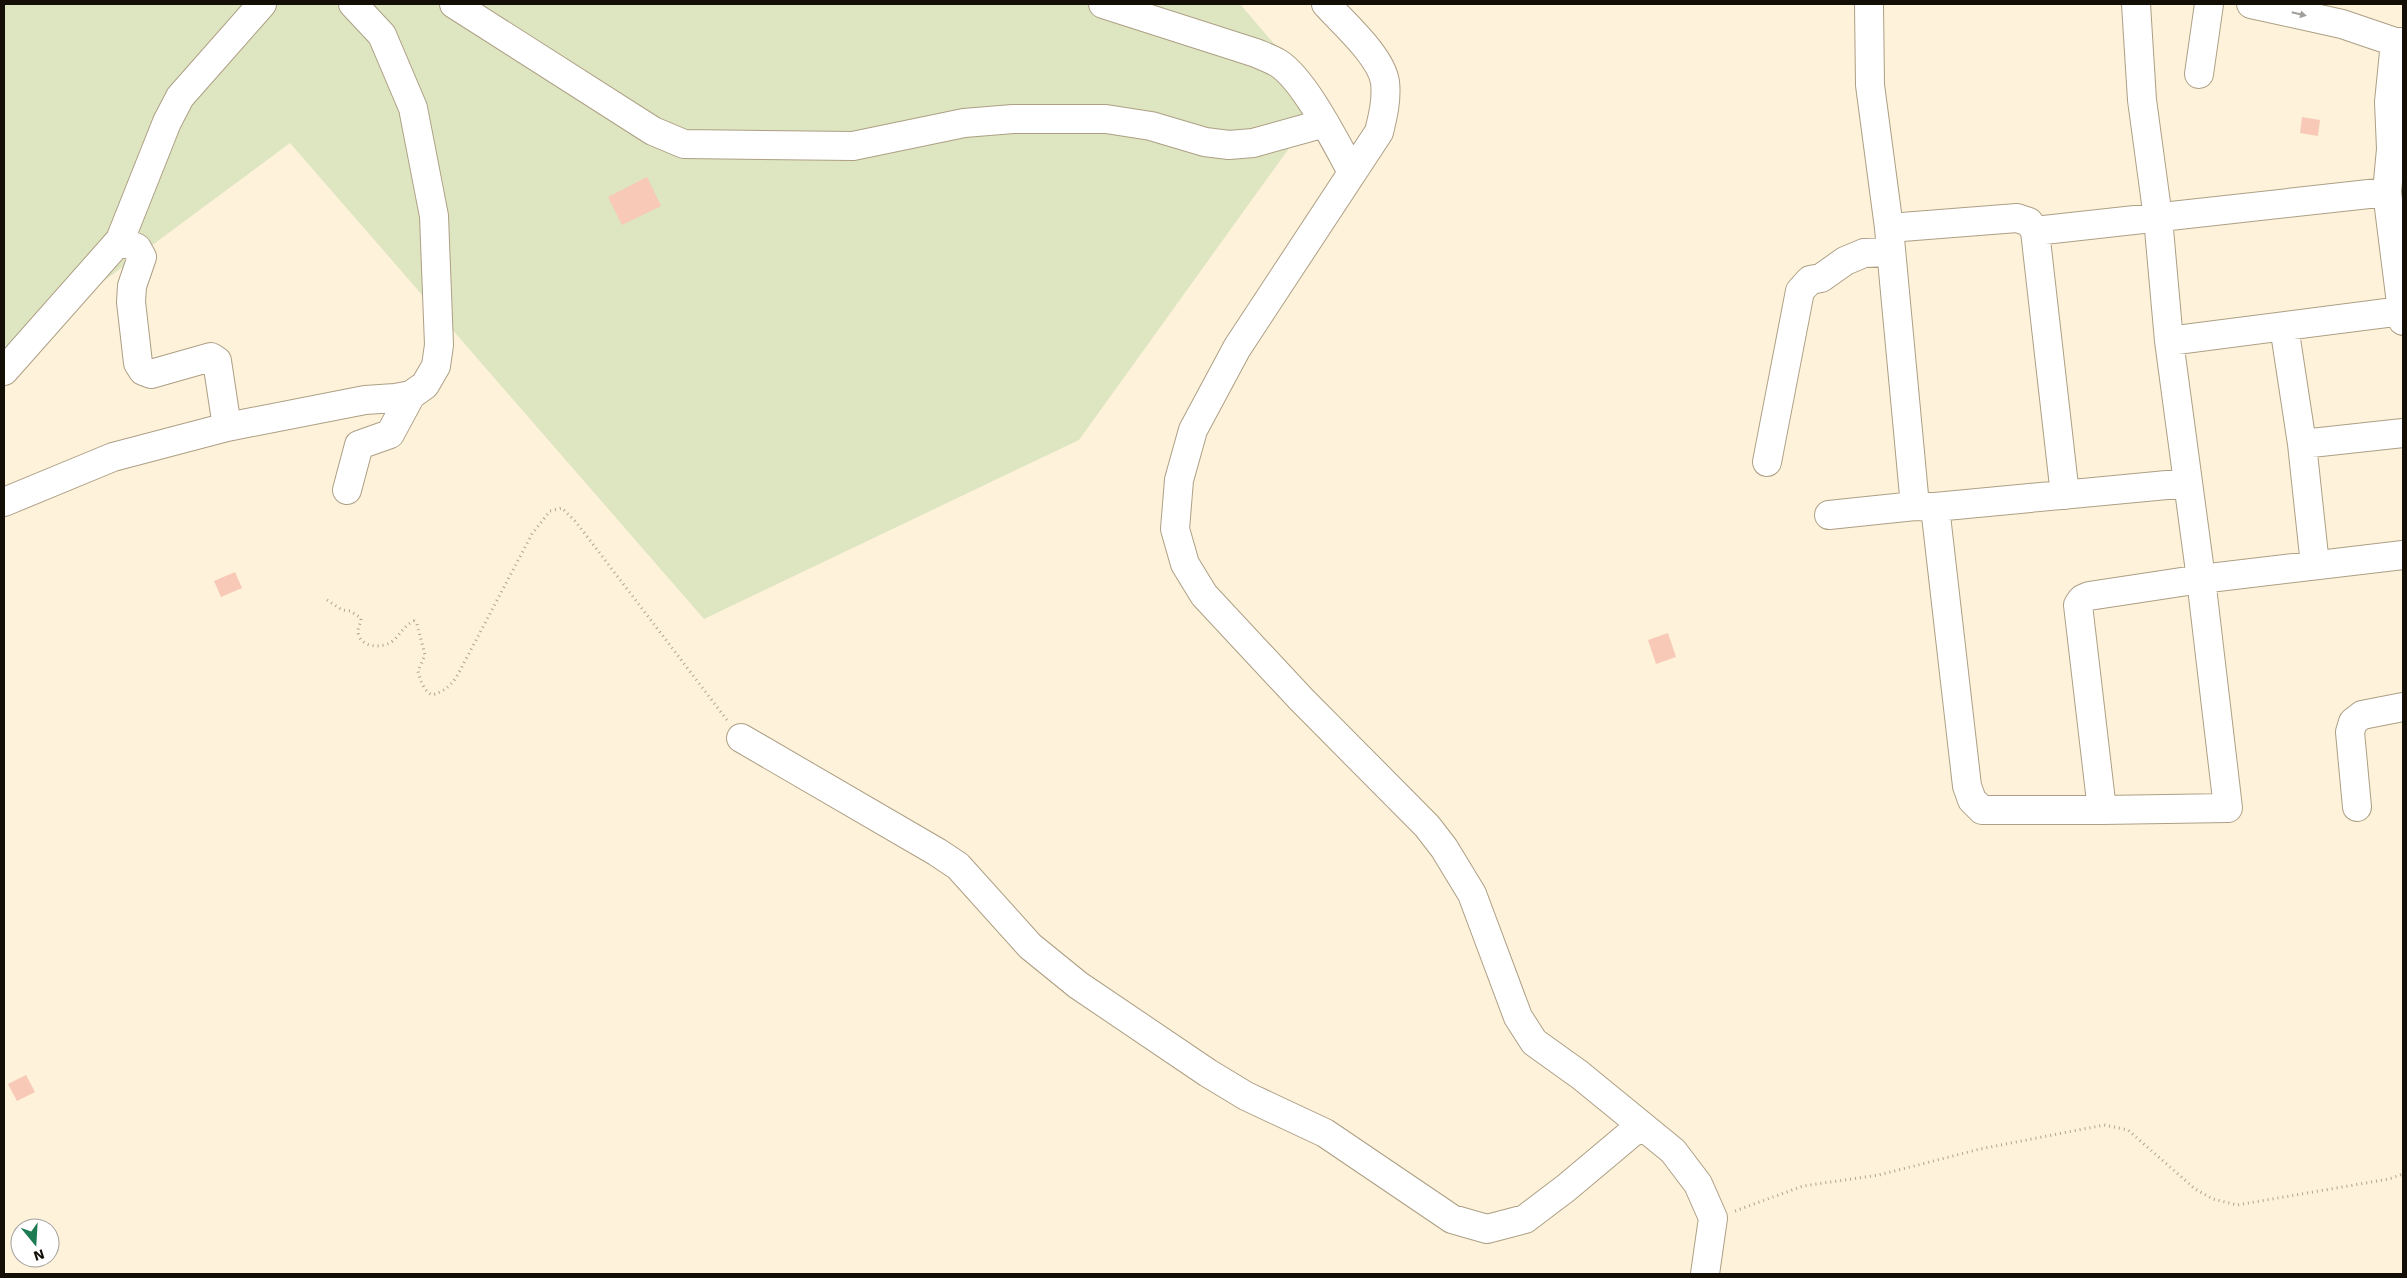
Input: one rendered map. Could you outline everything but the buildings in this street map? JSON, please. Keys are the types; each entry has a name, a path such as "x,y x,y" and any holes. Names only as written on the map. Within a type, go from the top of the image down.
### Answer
{"street":[{"path":"4,371 120,240 167,122 180,97 262,4"},
{"path":"4,502 113,457 227,427 365,400 396,398 411,394 425,385 436,366 439,345 434,216 413,108 382,35 353,4"},
{"path":"454,4 653,131 684,144 853,146 964,122 1013,119 1106,119 1151,126 1205,142 1229,145 1253,143 1325,123"},
{"path":"1102,4 1256,53 1278,63 1293,76 1325,123 1352,172"},
{"path":"1326,4 1375,59 1385,81 1384,110 1379,132 1237,348 1193,430 1179,480 1175,529 1185,564 1204,595 1301,698 1427,826 1444,848 1472,894 1518,1017 1534,1042 1580,1075 1673,1151 1698,1184 1713,1218 1705,1274"},
{"path":"1870,4 1870,85 1925,507 1967,786 1972,800 1982,810 2228,808 2202,579 2169,341 2158,218 2142,100 2136,4"},
{"path":"2199,74 2209,4"},
{"path":"2169,341 2284,326 2403,316 2388,192 2391,149 2389,102 2399,42 2342,24 2251,4"},
{"path":"2035,231 2388,192"},
{"path":"1767,462 1800,291 1804,284 1810,280 1821,278 1845,261 1890,240 2023,218 2029,222 2035,231 2065,495"},
{"path":"120,240 137,248 142,258 132,286 131,302 138,363 142,371 151,374 211,357 217,361 227,427"},
{"path":"2284,326 2302,444 2315,565"},
{"path":"347,490 359,445 390,434 411,394"},
{"path":"2302,444 2403,432"},
{"path":"1829,515 2188,483"},
{"path":"2102,810 2078,605 2082,598 2202,579 2403,554"},
{"path":"2357,807 2350,732 2352,722 2362,715 2403,706"},
{"path":"741,738 958,866 1030,946 1078,985 1208,1073 1246,1096 1325,1133 1452,1219 1487,1229 1525,1219 1566,1188 1641,1125"}],"path":[{"path":"327,600 342,610 350,611 361,618 357,629 359,638 366,645 374,646 392,642 408,624 414,621 425,655 418,671 419,677 427,693 432,695 439,693 449,687 456,678 532,534 550,511 562,508 576,522 741,738"},
{"path":"1713,1218 1803,1186 1879,1176 1980,1149 2104,1125 2128,1130 2195,1189 2213,1199 2237,1205 2389,1179 2403,1174"}],"green space":[{"path":"4,4 1240,4 1323,101 1079,440 704,619 290,143 4,355"}]}
